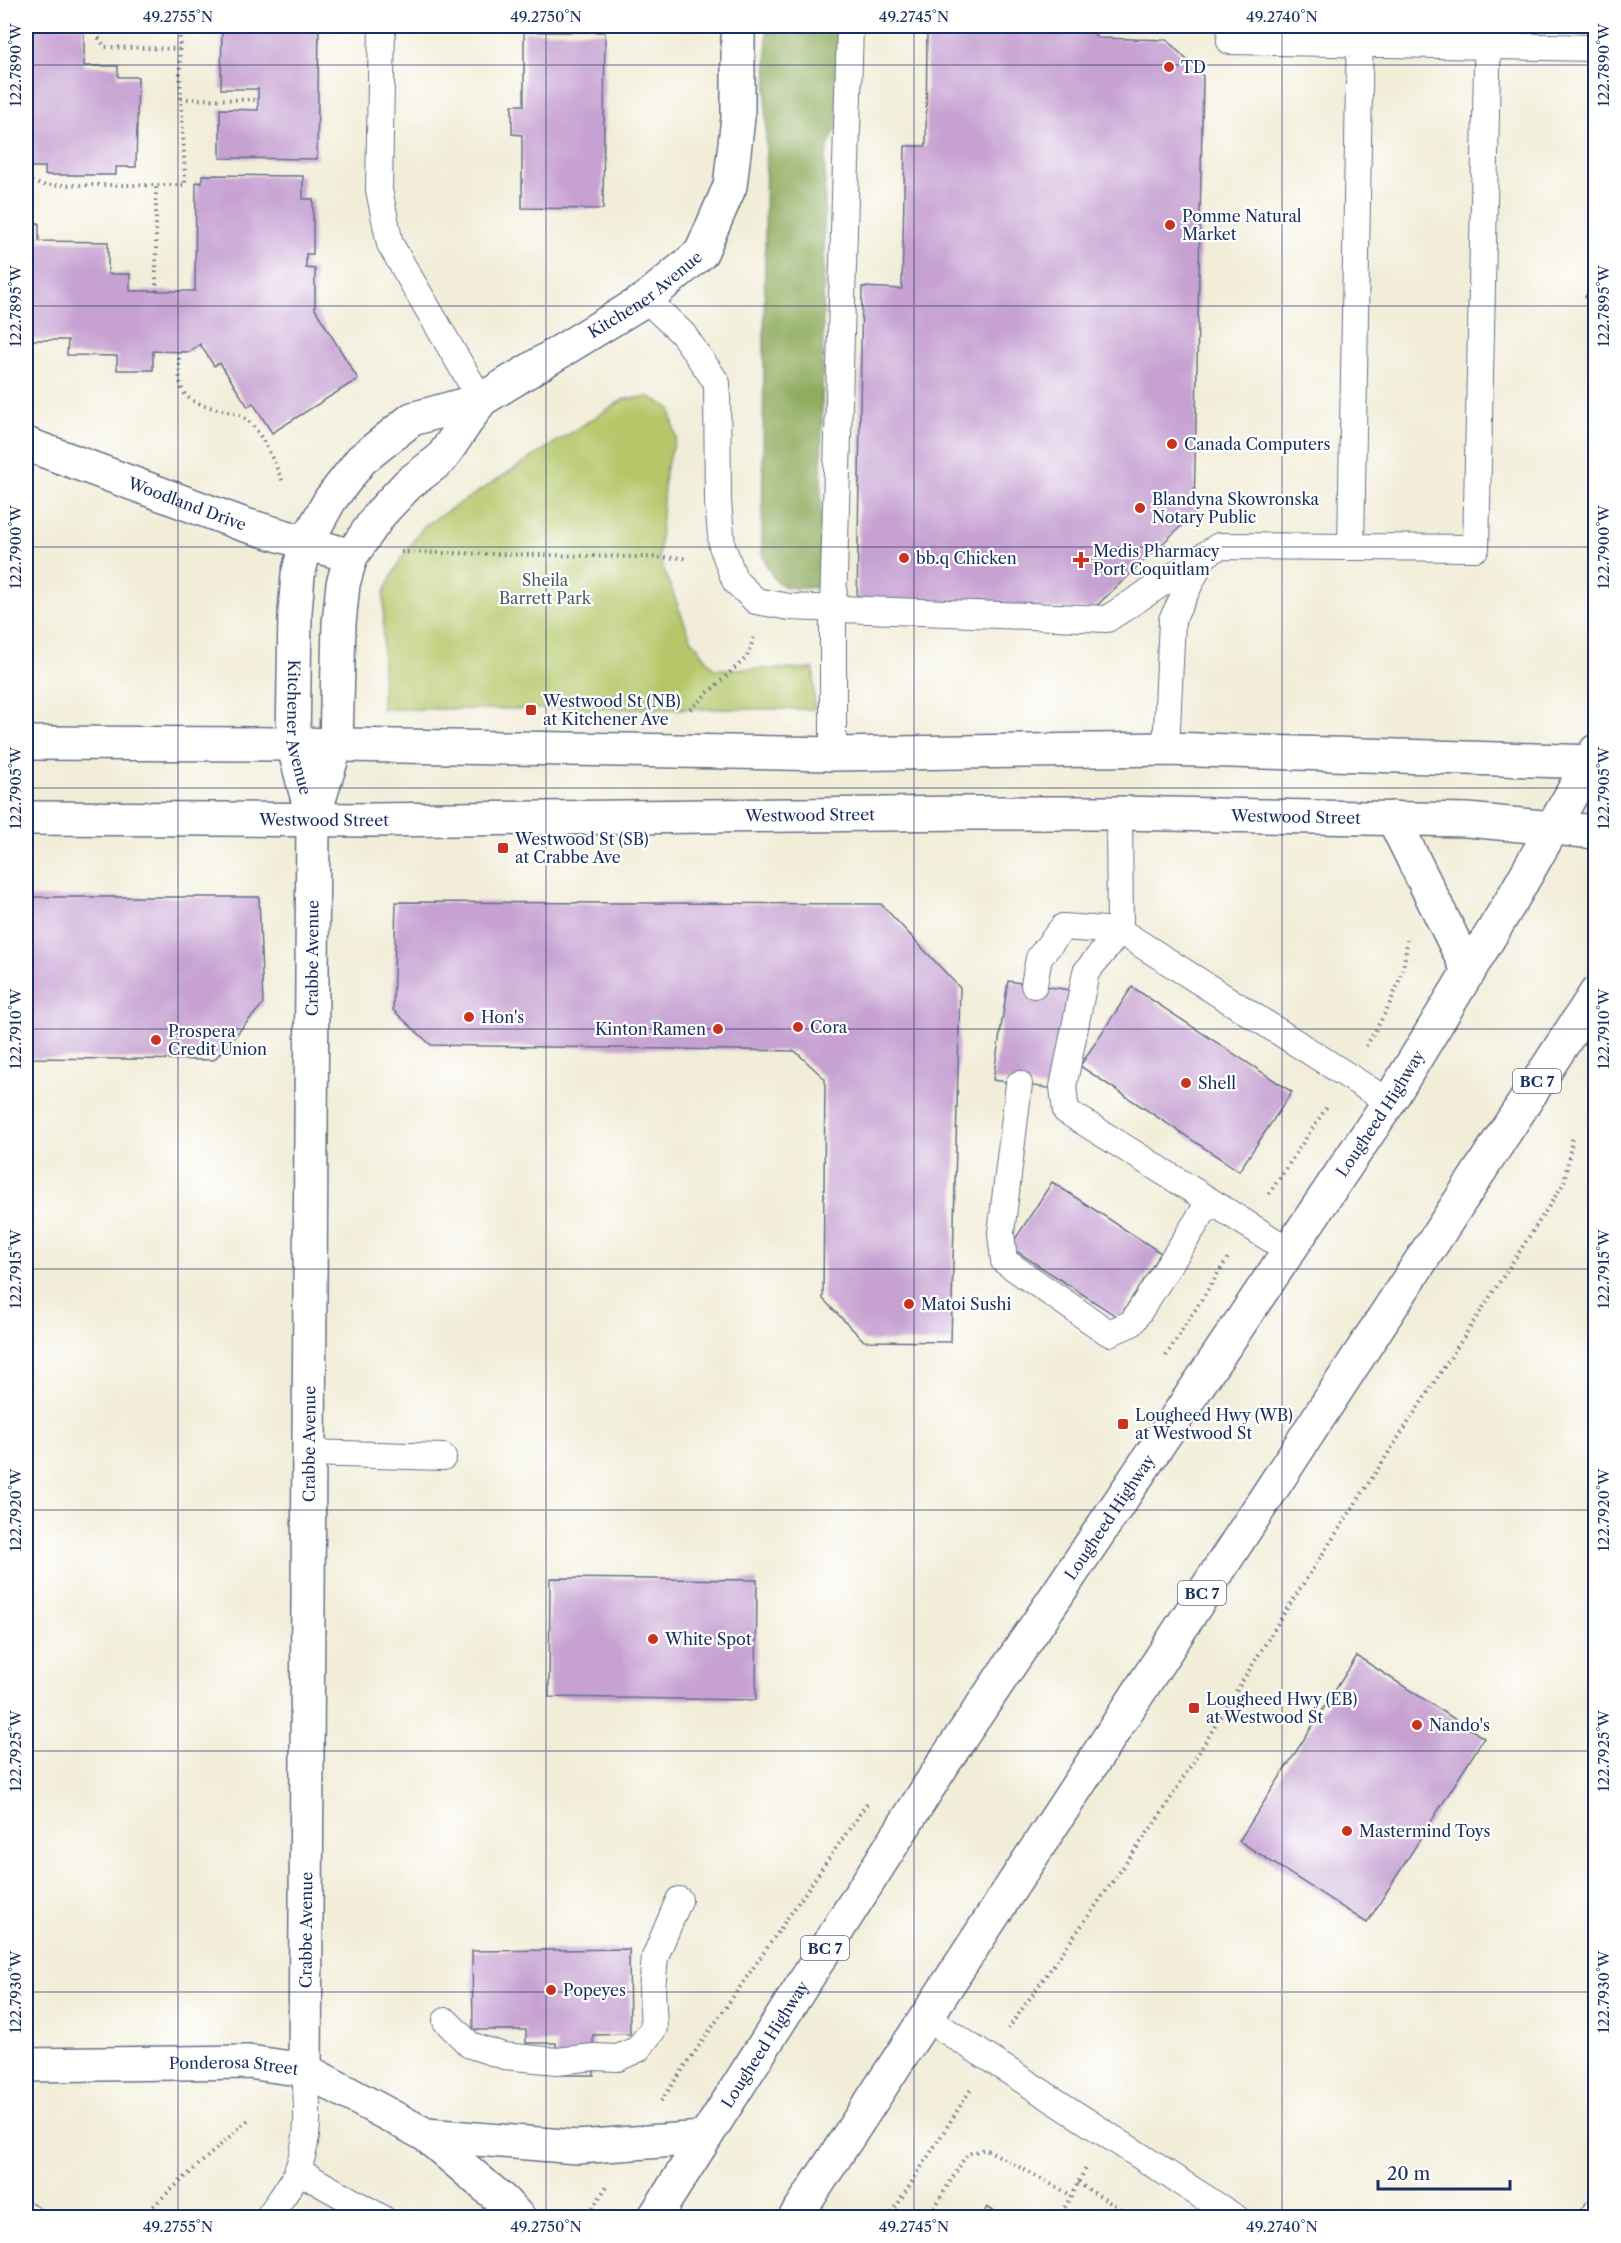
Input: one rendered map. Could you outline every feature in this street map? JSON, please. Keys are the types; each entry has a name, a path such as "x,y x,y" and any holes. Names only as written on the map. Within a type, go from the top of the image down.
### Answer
{"main road":[{"name":"Kitchener Avenue","path":"313,819 293,744 295,612 298,575 306,543 330,500 361,460 412,419 481,400 646,299 701,253 730,186 738,118 738,26"},
{"name":"Kitchener Avenue","path":"313,819 336,745 339,623 343,584 351,556 387,507 408,484 441,459 481,400"},
{"name":"Woodland Drive","path":"26,444 242,524 351,556"},
{"path":"26,743 293,744 833,754 1166,749 1593,758"},
{"name":"Lougheed Highway","path":"654,2217 947,1758 1389,1102 1513,898 1551,827 1593,758"},
{"name":"Westwood Street","path":"26,818 313,819 1119,813 1495,822 1596,832"},
{"path":"1393,818 1469,972"},
{"name":"Crabbe Avenue","path":"305,2070 313,819"},
{"name":"BC 7","path":"795,2217 1596,993"},
{"name":"Ponderosa Street","path":"26,2065 249,2062 305,2070 426,2136 519,2217"},
{"name":"Ponderosa Street","path":"426,2136 577,2147 703,2138"}],"lane":[{"path":"382,26 379,190 390,244 481,400"},
{"path":"833,754 833,608 850,26"},
{"path":"1231,33 1488,35 1596,48"},
{"path":"1351,547 1360,34"},
{"path":"646,299 683,334 717,383 718,501 722,546 735,581 756,601 789,606 1107,619 1211,553 1351,547 1476,548 1488,35"},
{"path":"1166,749 1172,620 1211,553"},
{"path":"1119,813 1120,931 1086,972 1063,1087 1066,1111 1290,1251"},
{"path":"1034,985 1039,958 1063,927 1120,931 1389,1102"},
{"path":"1019,1084 1001,1233 1004,1261 1109,1333 1132,1323 1210,1201"},
{"path":"308,1453 443,1457"},
{"path":"446,2021 470,2045 504,2056 557,2061 594,2057 618,2058 639,2049 654,2028 652,1989 655,1957 679,1900"},
{"path":"925,2016 1236,2217"},
{"path":"268,2217 298,2171 309,2125 305,2070"},
{"path":"298,2171 382,2217"},
{"path":"1591,2217 1596,2212"},
{"path":"26,2215 30,2217"}],"path":[{"path":"98,26 98,37 105,47 179,49"},
{"path":"26,181 44,184 185,184 180,26"},
{"path":"181,99 258,100"},
{"path":"156,184 156,291"},
{"path":"179,352 181,390 189,399 200,405 242,416 251,424 273,459 284,484"},
{"path":"391,552 726,559"},
{"path":"690,709 747,657 767,603"},
{"path":"1365,1047 1397,990 1407,942 1405,932"},
{"path":"1269,1195 1333,1097"},
{"path":"1024,2004 1049,1973 1163,1811 1283,1615 1564,1183 1574,1136"},
{"path":"655,2110 694,2054"},
{"path":"889,2217 976,2081"},
{"path":"140,2217 248,2120"},
{"path":"928,2217 967,2154 986,2150 1071,2195"},
{"path":"1059,2217 1092,2157"},
{"path":"1078,2183 1135,2217"},
{"path":"586,2217 602,2192"}],"green space":[{"path":"767,26 844,26 837,128 825,159 820,587 797,588 782,585 771,574 762,553"},
{"name":"Sheila Barrett Park","path":"650,397 670,408 676,438 665,471 659,557 690,637 714,669 814,669 814,709 382,709 384,592 401,559 424,526 624,399"}],"building":[{"path":"27,26 84,26 84,66 118,66 118,77 138,77 136,167 116,167 116,175 45,175 45,167 26,167"},
{"path":"222,26 319,26 317,159 220,158 220,109 258,110 258,89 221,89"},
{"path":"927,26 1086,26 1098,38 1167,40 1203,76 1194,514 1093,609 857,606 862,287 902,289 905,146 926,146"},
{"path":"524,32 605,32 603,209 522,208 522,135 512,134 512,105 524,105"},
{"path":"202,175 303,176 303,199 313,199 313,254 306,254 306,268 315,269 315,309 358,379 272,433 253,403 248,407 220,363 214,366 200,344 189,352 153,351 153,370 117,370 117,356 67,355 68,340 26,340 26,223 39,223 39,241 108,242 108,274 130,274 130,291 195,291 196,182 202,183"},
{"path":"1596,281 1596,303 1585,297"},
{"path":"26,897 259,897 263,1004 214,1060 26,1058"},
{"path":"396,902 881,904 960,988 951,1342 864,1341 823,1299 825,1079 795,1051 431,1045 393,1010"},
{"path":"1008,981 1070,990 1054,1089 993,1080"},
{"path":"1132,987 1292,1092 1239,1171 1080,1066"},
{"path":"1052,1182 1161,1253 1119,1318 1010,1247"},
{"name":"White Spot","path":"550,1578 757,1580 756,1700 549,1697"},
{"path":"1357,1656 1484,1738 1367,1923 1239,1841"},
{"name":"Popeyes","path":"629,1949 630,2034 593,2035 594,2075 557,2075 556,2043 526,2043 526,2030 473,2030 472,1951"},
{"path":"987,2207 1004,2218 981,2218"}],"place":[{"name":"TD","path":"1169,67"},
{"name":"Pomme Natural Market","path":"1170,225"},
{"name":"Canada Computers","path":"1172,444"},
{"name":"Blandyna Skowronska Notary Public","path":"1140,508"},
{"name":"bb.q Chicken","path":"904,558"},
{"name":"Medis Pharmacy Port Coquitlam","path":"1081,560"},
{"name":"Westwood St (NB) at Kitchener Ave","path":"531,710"},
{"name":"Westwood St (SB) at Crabbe Ave","path":"503,848"},
{"name":"Hon's","path":"469,1017"},
{"name":"Cora","path":"798,1027"},
{"name":"Kinton Ramen","path":"718,1029"},
{"name":"Prospera Credit Union","path":"156,1040"},
{"name":"Shell","path":"1186,1083"},
{"name":"Matoi Sushi","path":"909,1304"},
{"name":"Lougheed Hwy (WB) at Westwood St","path":"1123,1424"},
{"name":"White Spot","path":"653,1639"},
{"name":"Lougheed Hwy (EB) at Westwood St","path":"1194,1708"},
{"name":"Nando's","path":"1417,1725"},
{"name":"Mastermind Toys","path":"1347,1831"},
{"name":"Popeyes","path":"551,1990"}]}
